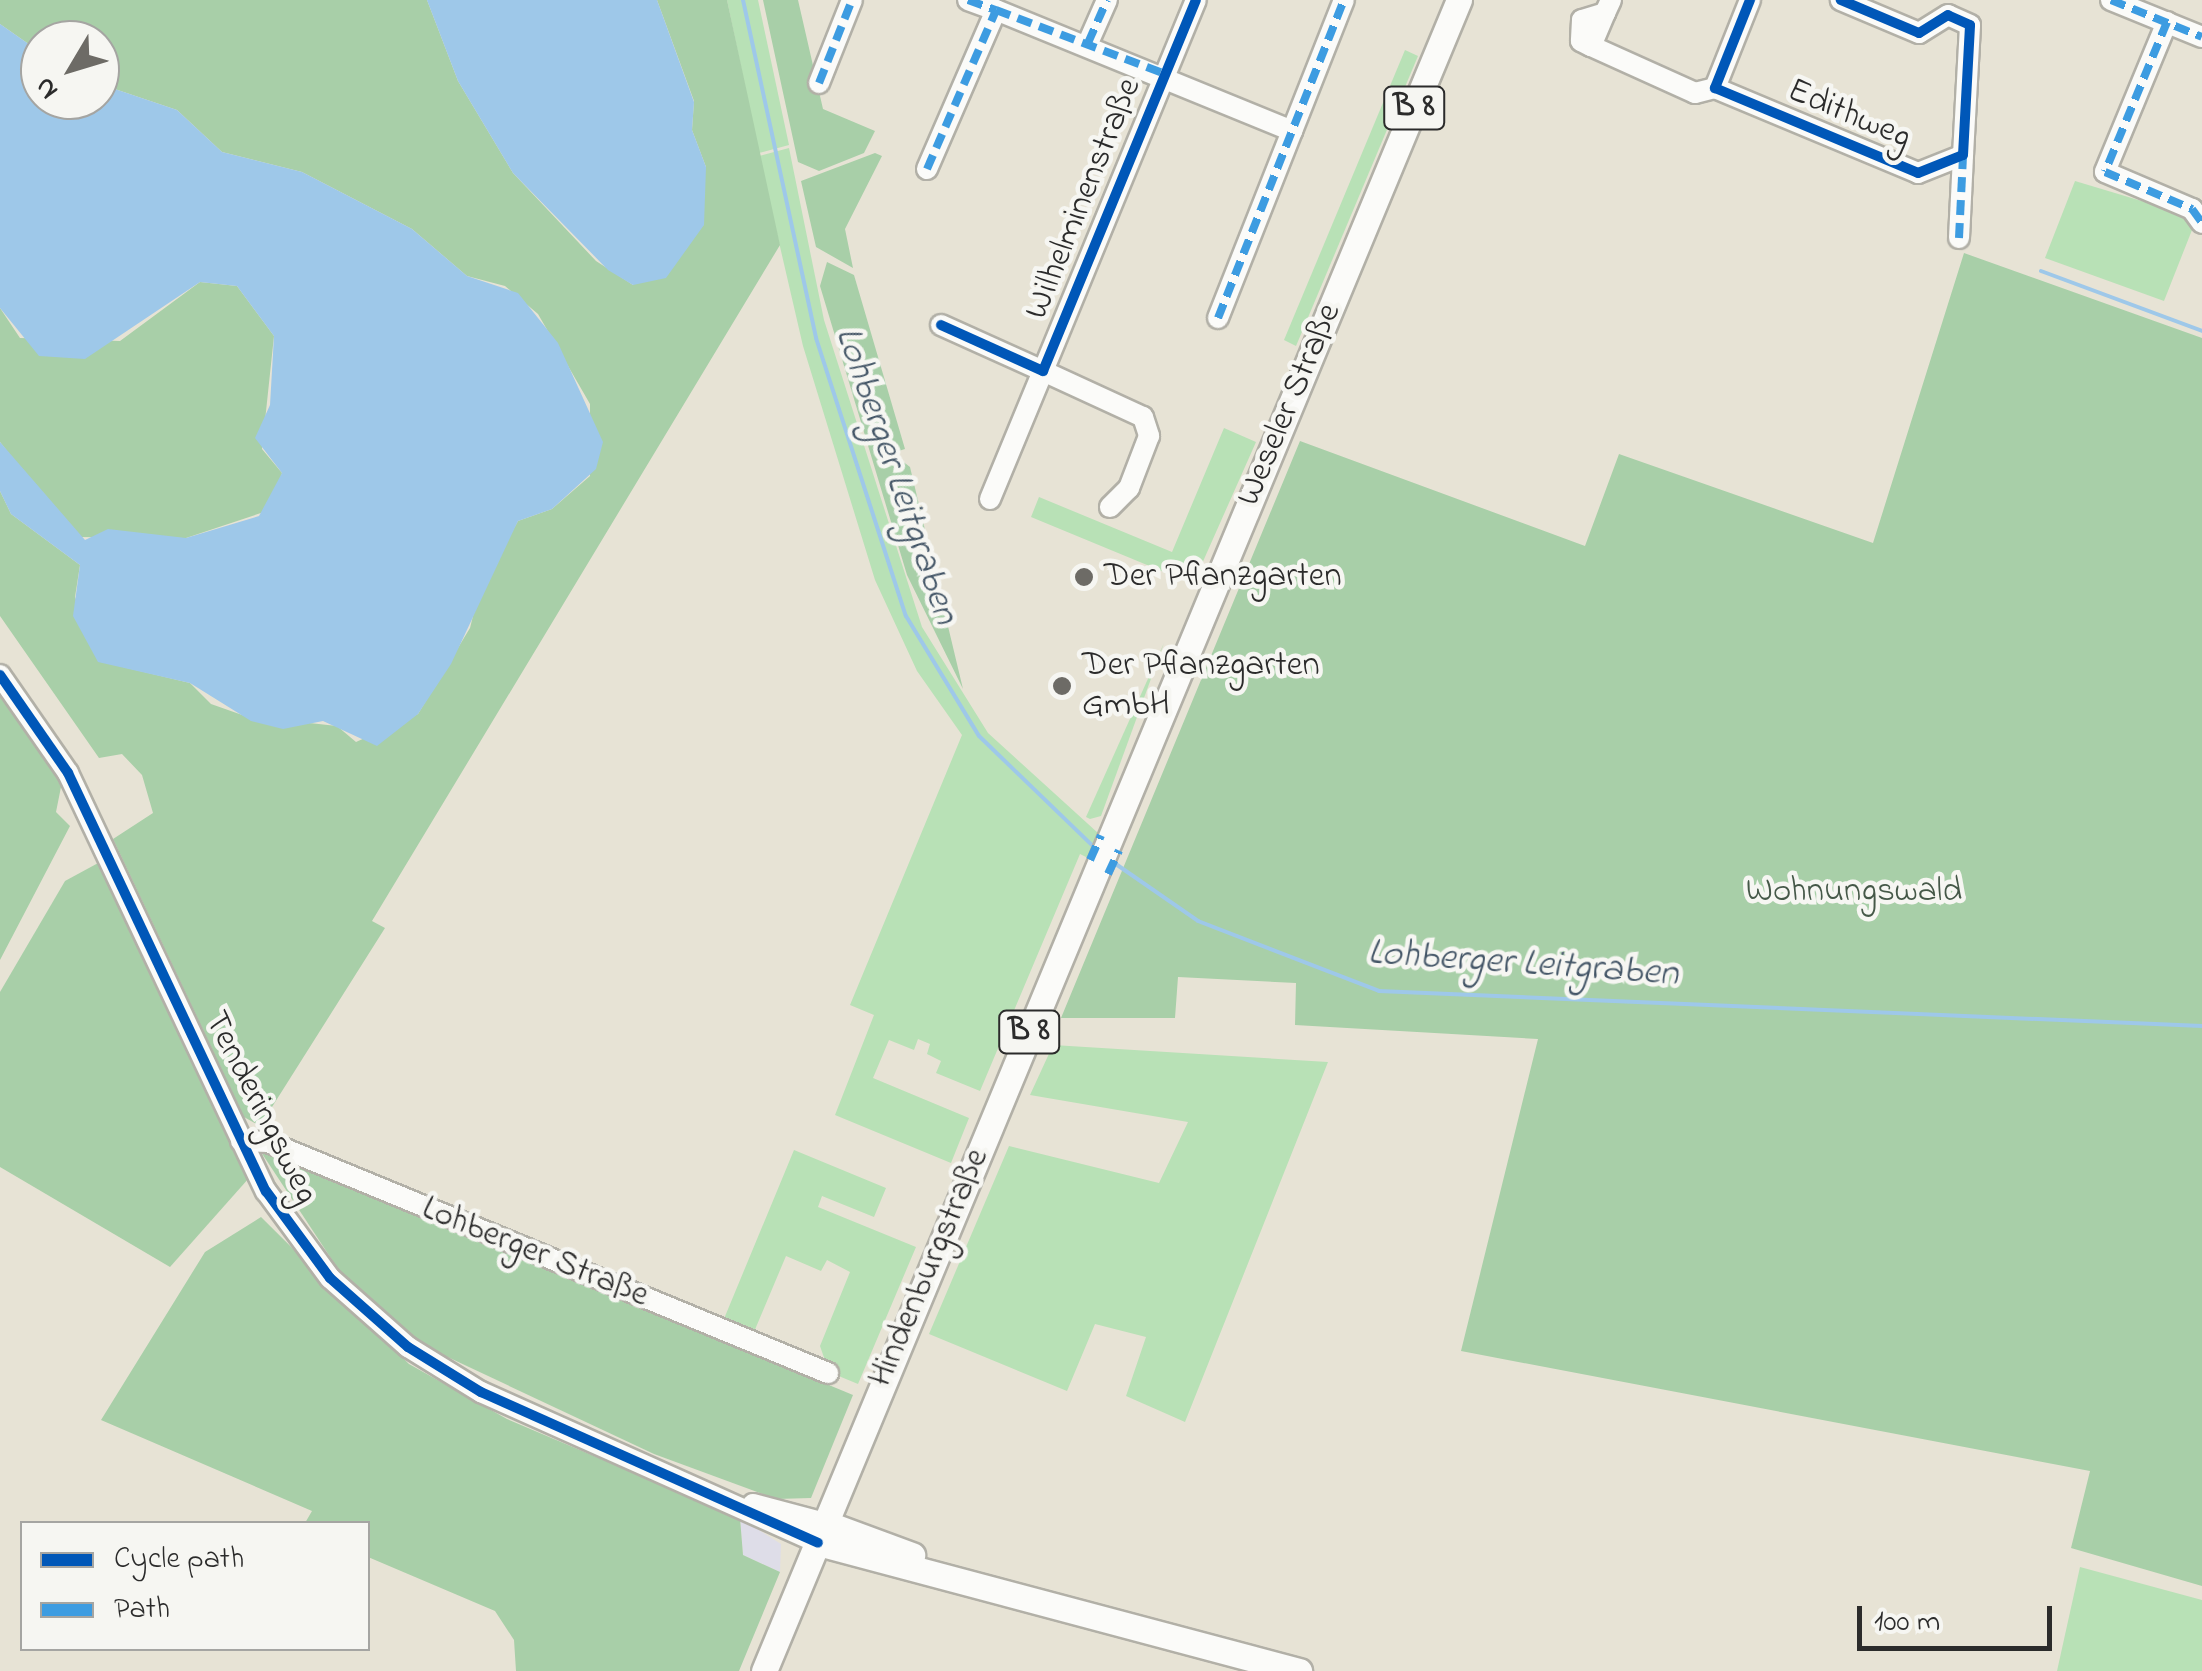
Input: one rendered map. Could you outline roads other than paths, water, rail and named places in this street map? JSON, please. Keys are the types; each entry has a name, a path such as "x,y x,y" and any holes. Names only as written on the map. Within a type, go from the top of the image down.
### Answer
{"main road":[{"name":"Weseler Straße","path":"1098,866 1459,0"},
{"name":"Hindenburgstraße","path":"764,1671 1098,866"},
{"path":"822,1533 1010,1592 1299,1671"}],"street":[{"path":"819,83 852,0"},
{"path":"968,0 996,10 1028,9 1088,43 1292,131"},
{"path":"1088,43 1106,0"},
{"name":"Wilhelminenstraße","path":"990,499 1196,0"},
{"path":"1218,318 1344,0"},
{"path":"1715,88 1750,0"},
{"name":"Edithweg","path":"1841,0 1919,33 1951,8 1970,25 1959,238"},
{"path":"2111,0 2202,37"},
{"name":"Edithweg","path":"1608,6 1577,27 1590,46 1695,93 1715,88 1918,173 1963,156"},
{"path":"927,170 996,10"},
{"path":"2167,22 2105,172 2192,209 2202,223"},
{"name":"Wilhelminenstraße","path":"941,325 1143,417 1149,436 1129,488 1110,507"},
{"name":"Tenderingsweg","path":"0,675 68,773 241,1141 299,1242 408,1347 481,1392 822,1533"},
{"name":"Lohberger Straße","path":"241,1141 268,1142 828,1373"}],"water":[{"path":"427,0 657,0 694,102 692,130 706,167 704,225 666,278 633,285 608,270 513,173 458,81"},
{"path":"0,24 20,38 20,120 120,120 120,91 177,110 222,152 302,172 412,229 467,276 518,293 558,343 603,442 596,469 552,509 518,521 451,664 418,714 377,746 323,721 283,729 251,721 190,683 98,662 73,616 80,565 11,514 0,491 0,442 85,540 108,529 186,538 259,516 282,473 255,438 270,405 274,336 237,286 200,282 85,359 39,356 0,308"}],"waterway":[{"name":"Lohberger Leitgraben","path":"743,0 816,338 906,616 979,736 1095,848"},
{"path":"2041,271 2202,331"},
{"name":"Lohberger Leitgraben","path":"1110,860 1198,921 1379,991 2202,1026"}],"place":[{"name":"Der Pflanzgarten","path":"1084,577"},
{"name":"Der Pflanzgarten GmbH","path":"1062,686"}],"park label":[{"name":"Wohnungswald","path":"1854,892"}]}
